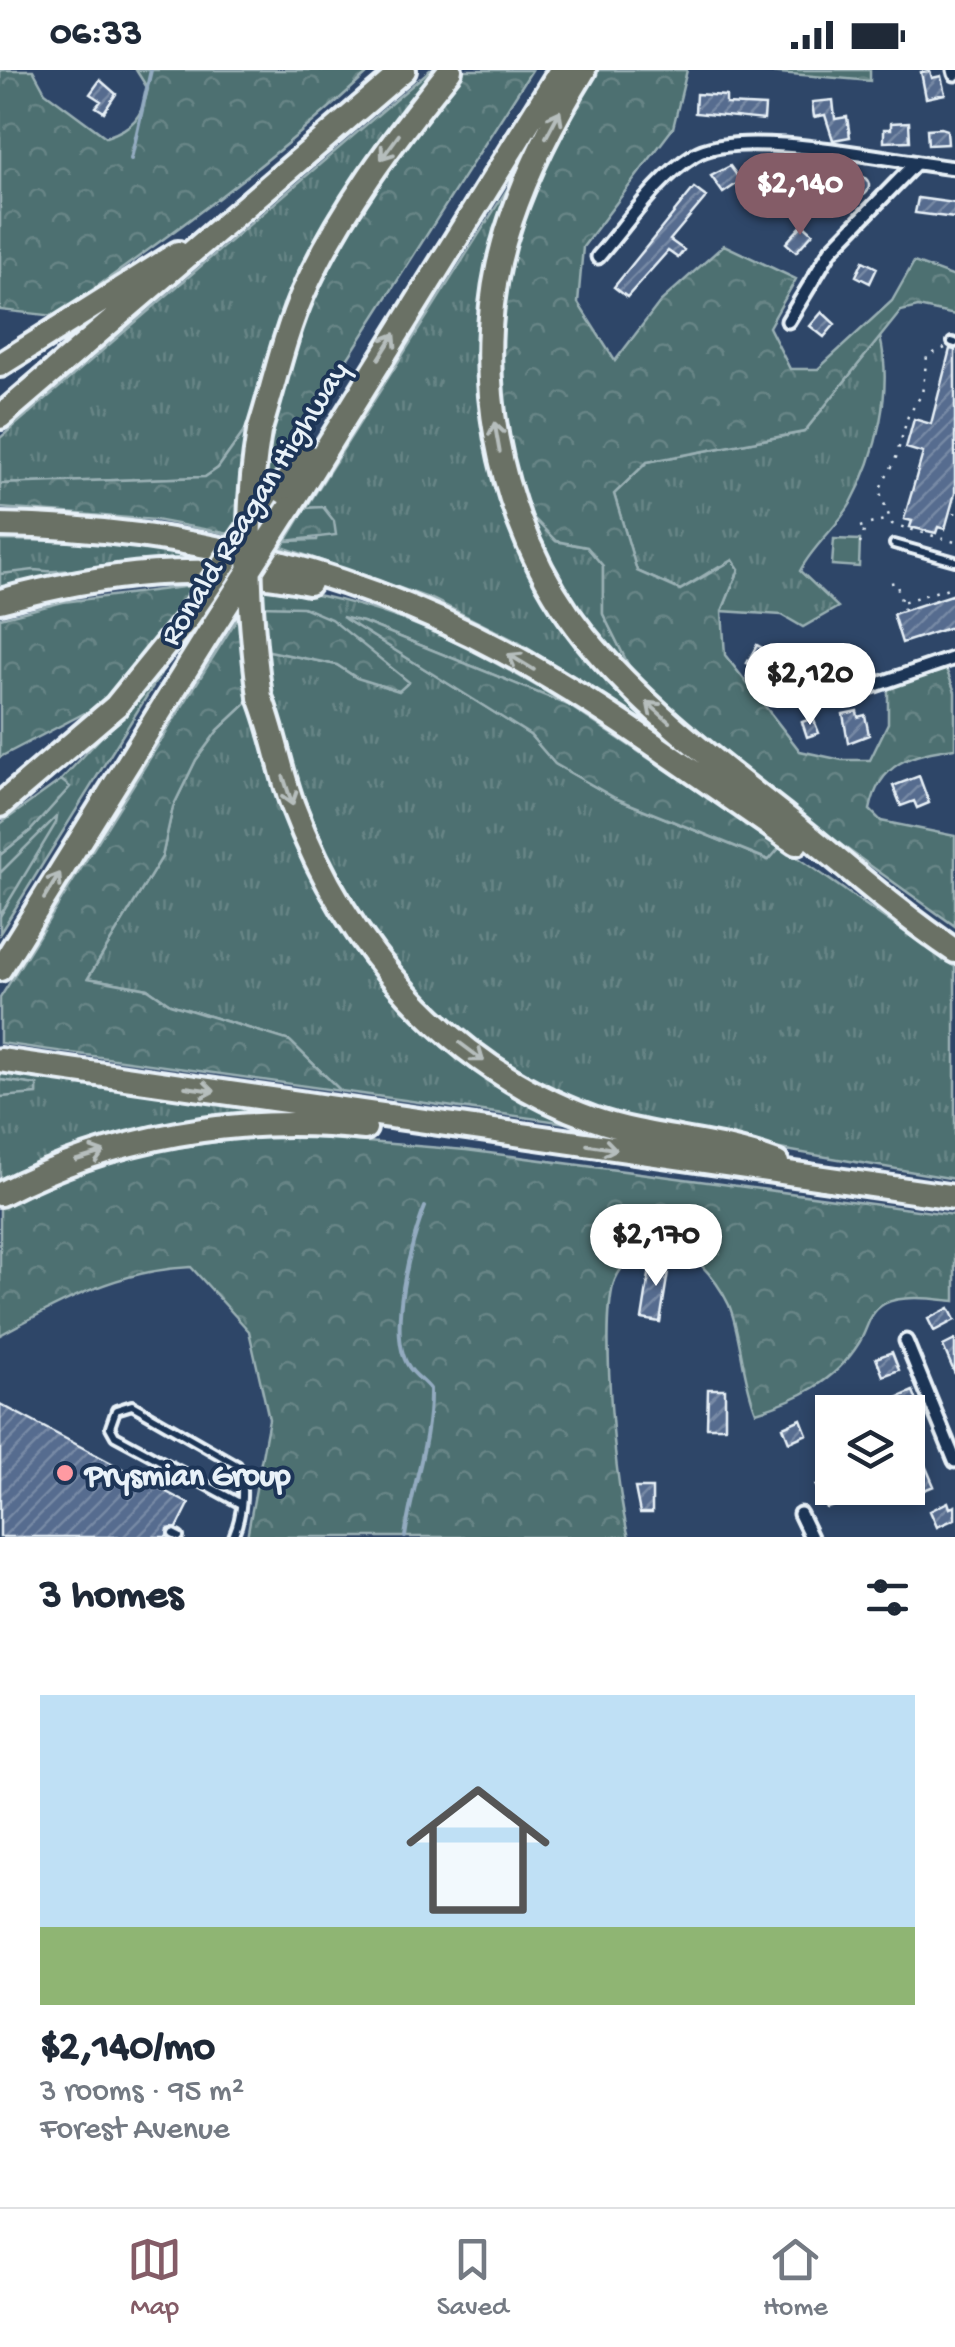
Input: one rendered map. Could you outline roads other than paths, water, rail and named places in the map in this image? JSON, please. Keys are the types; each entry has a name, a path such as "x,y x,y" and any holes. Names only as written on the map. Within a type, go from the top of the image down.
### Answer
{"highway":[{"path":"0,416 404,70"},
{"path":"450,70 366,181 312,274 281,350 260,432 248,540 249,610 260,697 294,808 328,882 372,953 424,1013 488,1064 580,1114 662,1137 746,1151 808,1174"},
{"name":"Ronald Reagan Highway","path":"0,968 561,70"},
{"path":"584,70 528,176 510,220 495,290 490,362 493,415 504,472 522,527 568,613 618,675 683,735 894,908"},
{"path":"0,364 228,224"},
{"path":"0,805 116,706 186,620 259,513 335,428"},
{"path":"0,525 206,544 268,557 386,597 505,652 583,700 955,951"},
{"path":"0,601 58,586 157,571 231,569 386,597"},
{"path":"0,1060 955,1196"},
{"path":"0,1194 119,1146 202,1129 310,1124 435,1135 505,1132"}],"street":[{"path":"598,257 680,165 710,147 772,146 955,168"},
{"path":"788,320 831,250 914,164"},
{"path":"834,699 955,658"},
{"path":"906,1342 955,1461"},
{"path":"800,1514 811,1537"}],"lane":[{"path":"894,544 955,561"},
{"path":"233,1537 240,1504 242,1478 233,1460 132,1405 116,1410 110,1426 116,1436 240,1504"}],"waterway":[{"path":"131,159 151,70"},
{"path":"405,1537 428,1427 430,1389 411,1370 403,1352 400,1311 413,1242 425,1207"}],"place":[{"name":"Prysmian Group","path":"65,1473"}]}
